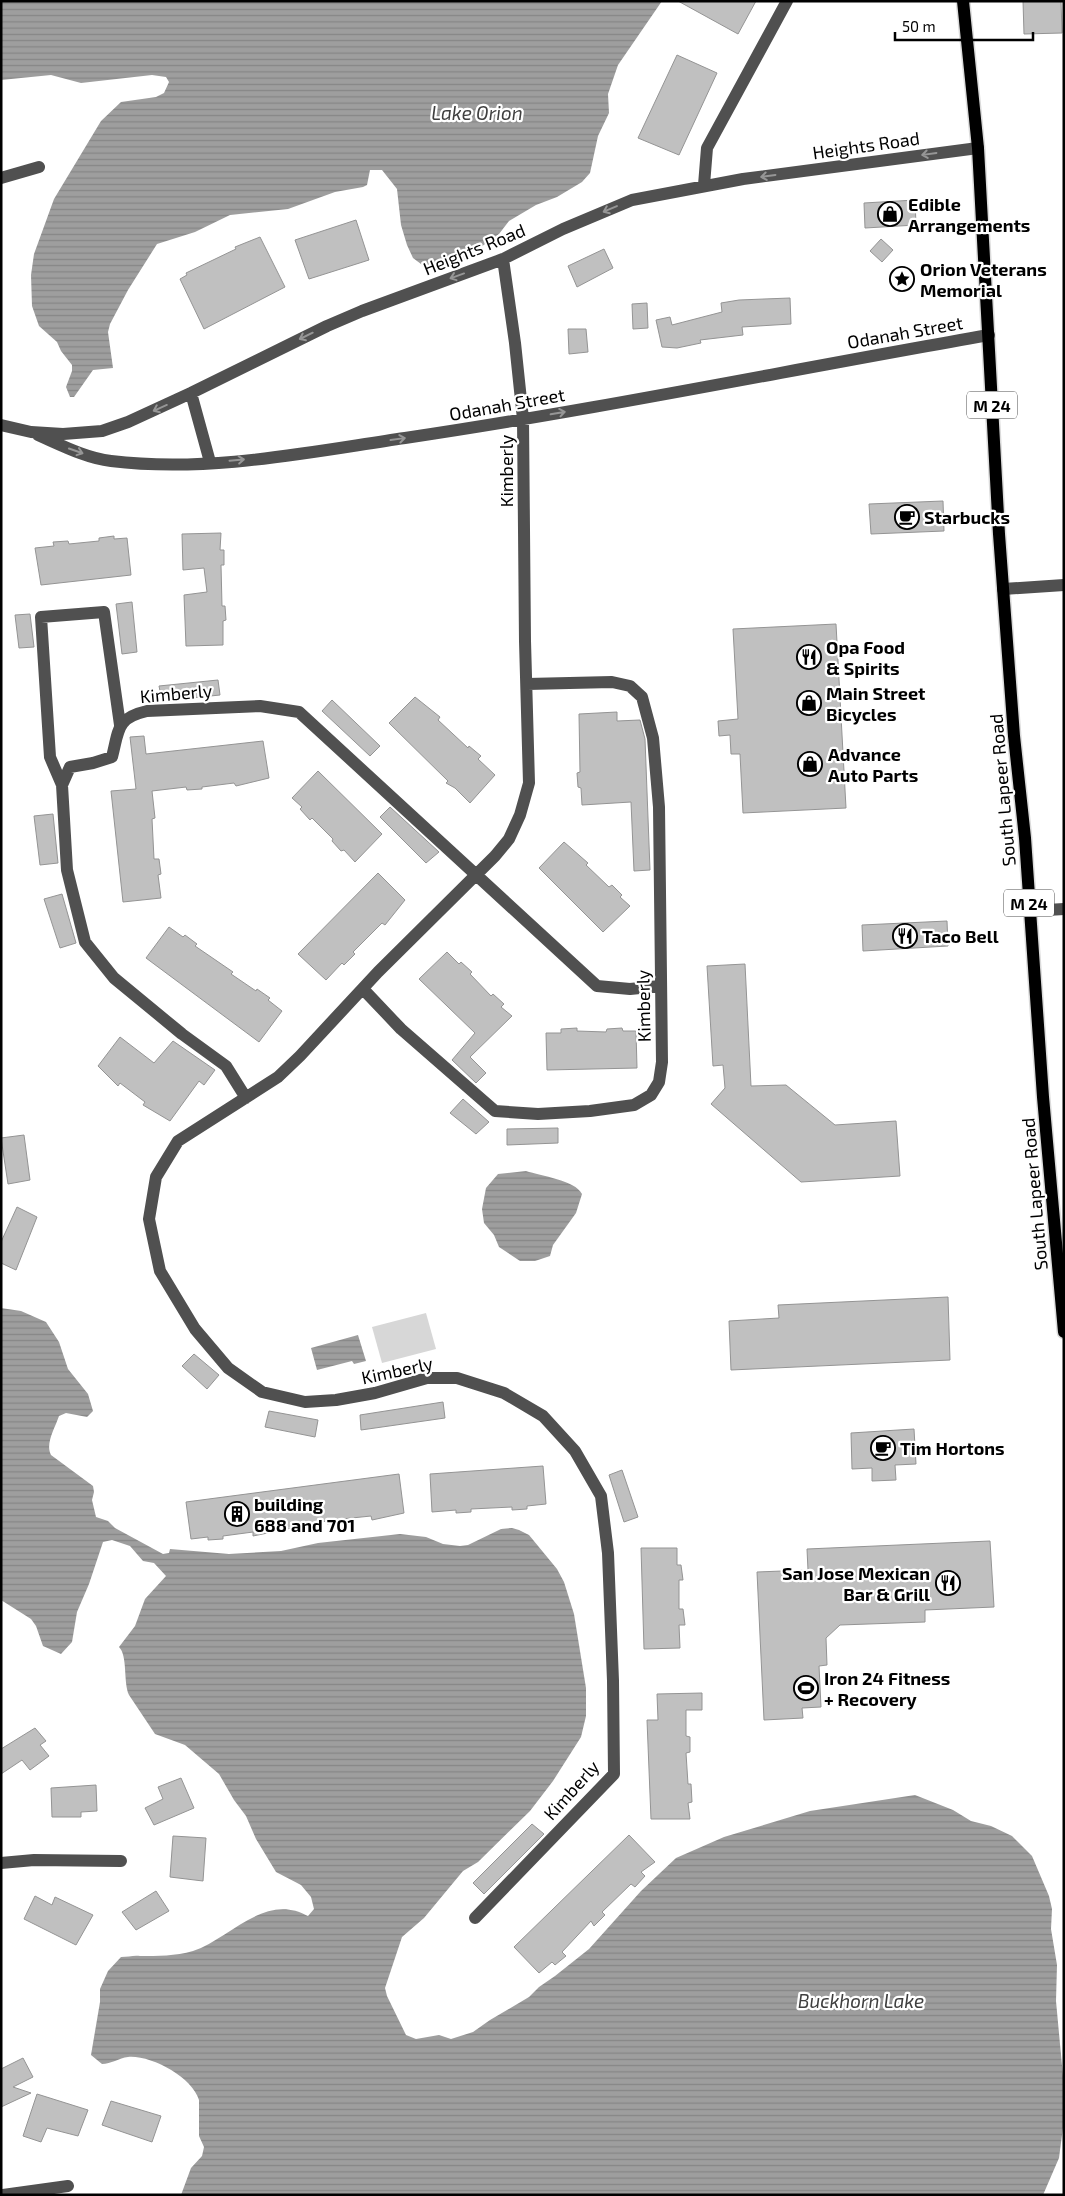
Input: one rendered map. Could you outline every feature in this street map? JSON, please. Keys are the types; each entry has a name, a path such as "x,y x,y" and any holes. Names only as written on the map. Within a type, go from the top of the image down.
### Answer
{"main road":[{"name":"M 24","path":"964,1 978,148 988,335"},
{"name":"South Lapeer Road","path":"988,335 1003,588 1064,1332"}],"street":[{"path":"704,185 707,148 787,1"},
{"name":"Heights Road","path":"1,425 31,432 63,434 102,431 128,422 327,326 362,311 503,259 563,229 632,200 704,185 978,148"},
{"path":"1,178 39,167"},
{"name":"Kimberly","path":"475,1918 614,1774 614,1681 608,1553 601,1496 574,1452 543,1416 504,1393 458,1378 427,1378 375,1393 336,1400 305,1402 262,1392 228,1368 195,1329 160,1272 150,1219 156,1177 178,1141 278,1077 495,856 509,839 520,815 529,784 523,419 515,342 503,259"},
{"name":"Odanah Street","path":"31,432 73,451 109,461 166,465 294,454 523,419 988,335"},
{"path":"191,393 210,462"},
{"path":"1003,588 1064,585"},
{"path":"62,785 70,767 112,758 120,725 104,612 41,617 50,757 62,785 67,870 85,942 114,978 182,1034 226,1066 246,1098"},
{"name":"Kimberly","path":"363,989 401,1029 495,1111 538,1114 590,1111 634,1105 651,1096 659,1082 662,1062 658,807 653,738 642,697 630,686 612,682 527,684"},
{"name":"Kimberly","path":"120,725 134,714 147,711 260,706 299,712 476,876"},
{"path":"476,876 597,986 630,989 660,986"},
{"path":"1030,911 1064,909"},
{"path":"1,1863 34,1860 121,1861"},
{"path":"2,2195 68,2186"}],"shaded area":[{"path":"426,1313 436,1349 382,1363 372,1327"}],"water":[{"name":"Lake Orion","path":"1,1 662,1 618,65 608,94 609,113 598,136 590,173 582,182 557,197 536,205 509,221 499,234 467,257 470,259 434,267 425,267 413,258 401,225 397,189 382,170 370,170 367,185 363,187 335,192 288,209 230,215 195,232 157,244 128,290 110,324 108,332 113,368 93,370 74,397 70,397 66,387 72,371 72,365 61,351 57,342 39,326 32,306 31,275 34,254 54,199 101,121 121,102 156,97 164,93 169,82 166,77 152,75 81,83 51,75 1,80"},
{"path":"526,1171 565,1182 578,1189 582,1194 576,1213 553,1245 550,1256 535,1261 520,1261 499,1247 494,1235 484,1223 482,1209 486,1188 498,1174"},
{"name":"Buckhorn Lake","path":"1,1308 21,1311 46,1322 59,1342 68,1369 88,1394 93,1411 87,1417 66,1413 59,1416 50,1441 49,1451 51,1455 93,1486 92,1500 96,1517 108,1521 115,1528 163,1554 169,1553 170,1549 229,1554 281,1551 318,1543 400,1534 426,1537 443,1544 460,1546 468,1545 501,1529 512,1528 529,1535 557,1569 564,1582 574,1614 586,1688 586,1716 581,1737 553,1781 530,1811 478,1862 463,1871 424,1918 402,1937 385,1988 406,2035 416,2039 439,2035 451,2039 473,2032 529,1997 539,1987 589,1949 641,1891 676,1858 724,1837 810,1811 915,1795 953,1810 971,1821 991,1826 1012,1836 1032,1856 1049,1896 1052,1909 1051,1929 1057,1965 1056,2001 1064,2087 1064,2120 1059,2158 1043,2195 181,2195 191,2168 202,2156 204,2147 199,2136 199,2100 195,2091 188,2083 170,2069 159,2064 137,2057 128,2057 102,2064 91,2055 100,2002 100,1989 108,1971 121,1957 180,1954 193,1951 263,1913 277,1910 292,1910 308,1916 314,1909 311,1897 301,1885 276,1872 256,1839 246,1816 219,1774 185,1745 155,1734 129,1695 124,1656 119,1647 135,1626 145,1599 166,1576 154,1563 143,1561 130,1546 112,1540 103,1542 77,1612 72,1642 61,1654 43,1646 36,1626 31,1619 1,1600"},
{"path":"358,1335 366,1361 354,1364 352,1361 317,1370 311,1348"}],"building":[{"path":"678,1 756,1 738,34"},
{"path":"1023,1 1061,1 1062,33 1024,34"},
{"path":"677,55 717,73 679,155 638,138"},
{"name":"Edible Arrangements","path":"915,200 916,225 865,228 864,203"},
{"path":"356,220 369,260 309,279 295,240"},
{"path":"260,237 285,287 204,329 180,279 187,275 186,273 236,249 235,247"},
{"path":"881,239 893,250 882,262 870,251"},
{"path":"604,249 613,268 577,287 568,266"},
{"path":"790,298 791,324 742,327 743,335 700,340 701,343 677,348 662,347 656,320 670,317 672,325 722,312 721,303 739,300"},
{"path":"647,303 648,328 633,329 632,304"},
{"path":"568,329 586,329 588,352 569,354"},
{"name":"Starbucks","path":"943,501 944,531 871,534 869,504"},
{"path":"221,533 220,550 224,550 224,565 221,565 222,606 225,606 226,620 223,621 223,645 186,646 184,595 207,592 204,568 183,570 182,534"},
{"path":"114,536 114,539 127,538 131,575 41,585 35,548 54,546 53,542 68,541 69,544 99,541 99,538"},
{"path":"132,602 137,652 122,654 116,604"},
{"path":"30,614 34,647 19,648 15,615"},
{"path":"836,624 846,808 743,813 740,754 731,754 730,735 719,736 718,721 738,719 733,629"},
{"path":"218,680 220,695 162,701 159,686"},
{"path":"415,697 440,717 438,720 468,748 469,746 481,756 478,759 495,775 470,803 455,788 446,783 448,781 389,723"},
{"path":"332,700 380,746 370,756 322,711"},
{"path":"617,712 617,721 640,720 645,739 650,870 634,871 631,802 582,805 581,788 578,787 577,773 580,772 579,714"},
{"path":"144,736 146,754 263,741 269,778 236,786 234,783 202,787 202,789 187,790 186,787 152,791 155,818 152,819 154,859 159,859 161,874 158,875 161,898 123,902 111,791 136,789 130,737"},
{"path":"318,771 382,834 355,862 344,850 341,851 332,841 333,839 312,818 310,820 300,809 302,807 292,798"},
{"path":"390,807 439,852 426,863 380,817"},
{"path":"53,814 58,863 40,865 34,816"},
{"path":"564,842 588,863 586,865 609,887 612,885 622,895 620,897 630,906 603,932 539,868"},
{"path":"378,873 405,900 385,925 382,923 353,952 355,954 344,965 342,963 326,980 298,954"},
{"path":"62,894 76,943 60,948 44,899"},
{"name":"Taco Bell","path":"947,921 948,946 863,951 862,925"},
{"path":"169,927 197,944 195,946 233,972 231,974 270,998 268,1000 282,1011 259,1042 146,958"},
{"path":"447,952 459,964 461,962 472,972 470,974 491,996 493,994 504,1004 501,1007 512,1016 470,1057 486,1073 476,1083 452,1060 475,1033 419,979"},
{"path":"745,964 751,1086 786,1085 835,1125 896,1121 900,1176 801,1182 711,1104 725,1088 723,1065 713,1066 707,966"},
{"path":"577,1028 577,1031 606,1032 607,1029 622,1028 623,1031 636,1031 637,1068 547,1070 546,1033 561,1033 561,1029"},
{"path":"120,1037 154,1063 173,1041 215,1070 204,1085 199,1081 170,1121 143,1105 145,1102 120,1083 118,1086 98,1066"},
{"path":"463,1099 489,1122 476,1134 450,1113"},
{"path":"558,1128 558,1143 507,1145 507,1129"},
{"path":"24,1135 30,1180 8,1184 1,1138"},
{"path":"17,1207 37,1217 16,1270 1,1263 1,1242"},
{"path":"948,1297 950,1360 731,1370 729,1321 779,1318 778,1305"},
{"path":"194,1354 219,1375 207,1389 182,1366"},
{"path":"443,1402 445,1418 361,1430 360,1415"},
{"path":"269,1411 318,1420 315,1437 265,1427"},
{"name":"Tim Hortons","path":"914,1429 916,1464 895,1465 896,1480 872,1481 872,1468 852,1469 851,1433"},
{"path":"543,1466 546,1504 527,1506 527,1509 512,1510 512,1507 471,1509 471,1512 456,1513 456,1510 432,1512 430,1474"},
{"path":"622,1470 638,1517 624,1522 609,1475"},
{"path":"399,1474 404,1513 372,1520 371,1516 342,1519 342,1522 327,1524 326,1521 253,1536 253,1532 223,1536 223,1539 208,1540 208,1537 191,1539 186,1502"},
{"path":"990,1541 994,1607 925,1610 925,1622 840,1625 826,1638 827,1665 819,1666 821,1707 802,1708 803,1718 764,1720 757,1572 808,1570 807,1549"},
{"path":"641,1548 677,1548 677,1565 681,1565 683,1580 679,1580 679,1609 683,1609 685,1625 679,1625 680,1648 644,1649"},
{"path":"702,1693 702,1710 686,1710 686,1736 690,1737 690,1752 686,1753 688,1784 691,1784 692,1802 688,1803 690,1819 651,1819 647,1720 658,1720 657,1694"},
{"path":"35,1728 46,1741 40,1745 49,1756 30,1770 22,1760 1,1774 1,1749"},
{"path":"181,1778 194,1808 154,1825 145,1808 163,1799 158,1787"},
{"path":"96,1785 97,1811 81,1812 81,1817 52,1817 51,1788"},
{"path":"532,1824 544,1834 484,1894 473,1883"},
{"path":"629,1835 655,1862 641,1872 645,1876 635,1887 631,1884 602,1912 605,1915 594,1926 591,1921 562,1952 566,1956 555,1965 552,1962 539,1973 514,1947"},
{"path":"173,1836 206,1838 203,1881 170,1877"},
{"path":"156,1891 169,1911 136,1930 122,1912"},
{"path":"35,1896 52,1905 55,1897 93,1915 76,1945 24,1919"},
{"path":"23,2058 33,2077 13,2087 31,2093 1,2107 1,2069"},
{"path":"37,2094 88,2110 78,2136 47,2128 41,2142 23,2136"},
{"path":"111,2101 161,2116 152,2142 102,2125"}],"place":[{"name":"Edible Arrangements","path":"890,214"},
{"name":"Orion Veterans Memorial","path":"902,279"},
{"name":"Starbucks","path":"907,517"},
{"name":"Opa Food & Spirits","path":"809,657"},
{"name":"Main Street Bicycles","path":"809,703"},
{"name":"Advance Auto Parts","path":"810,764"},
{"name":"Taco Bell","path":"905,936"},
{"name":"Tim Hortons","path":"883,1448"},
{"name":"building 688 and 701","path":"237,1514"},
{"name":"San Jose Mexican Bar & Grill","path":"948,1583"},
{"name":"Iron 24 Fitness + Recovery","path":"806,1688"}]}
